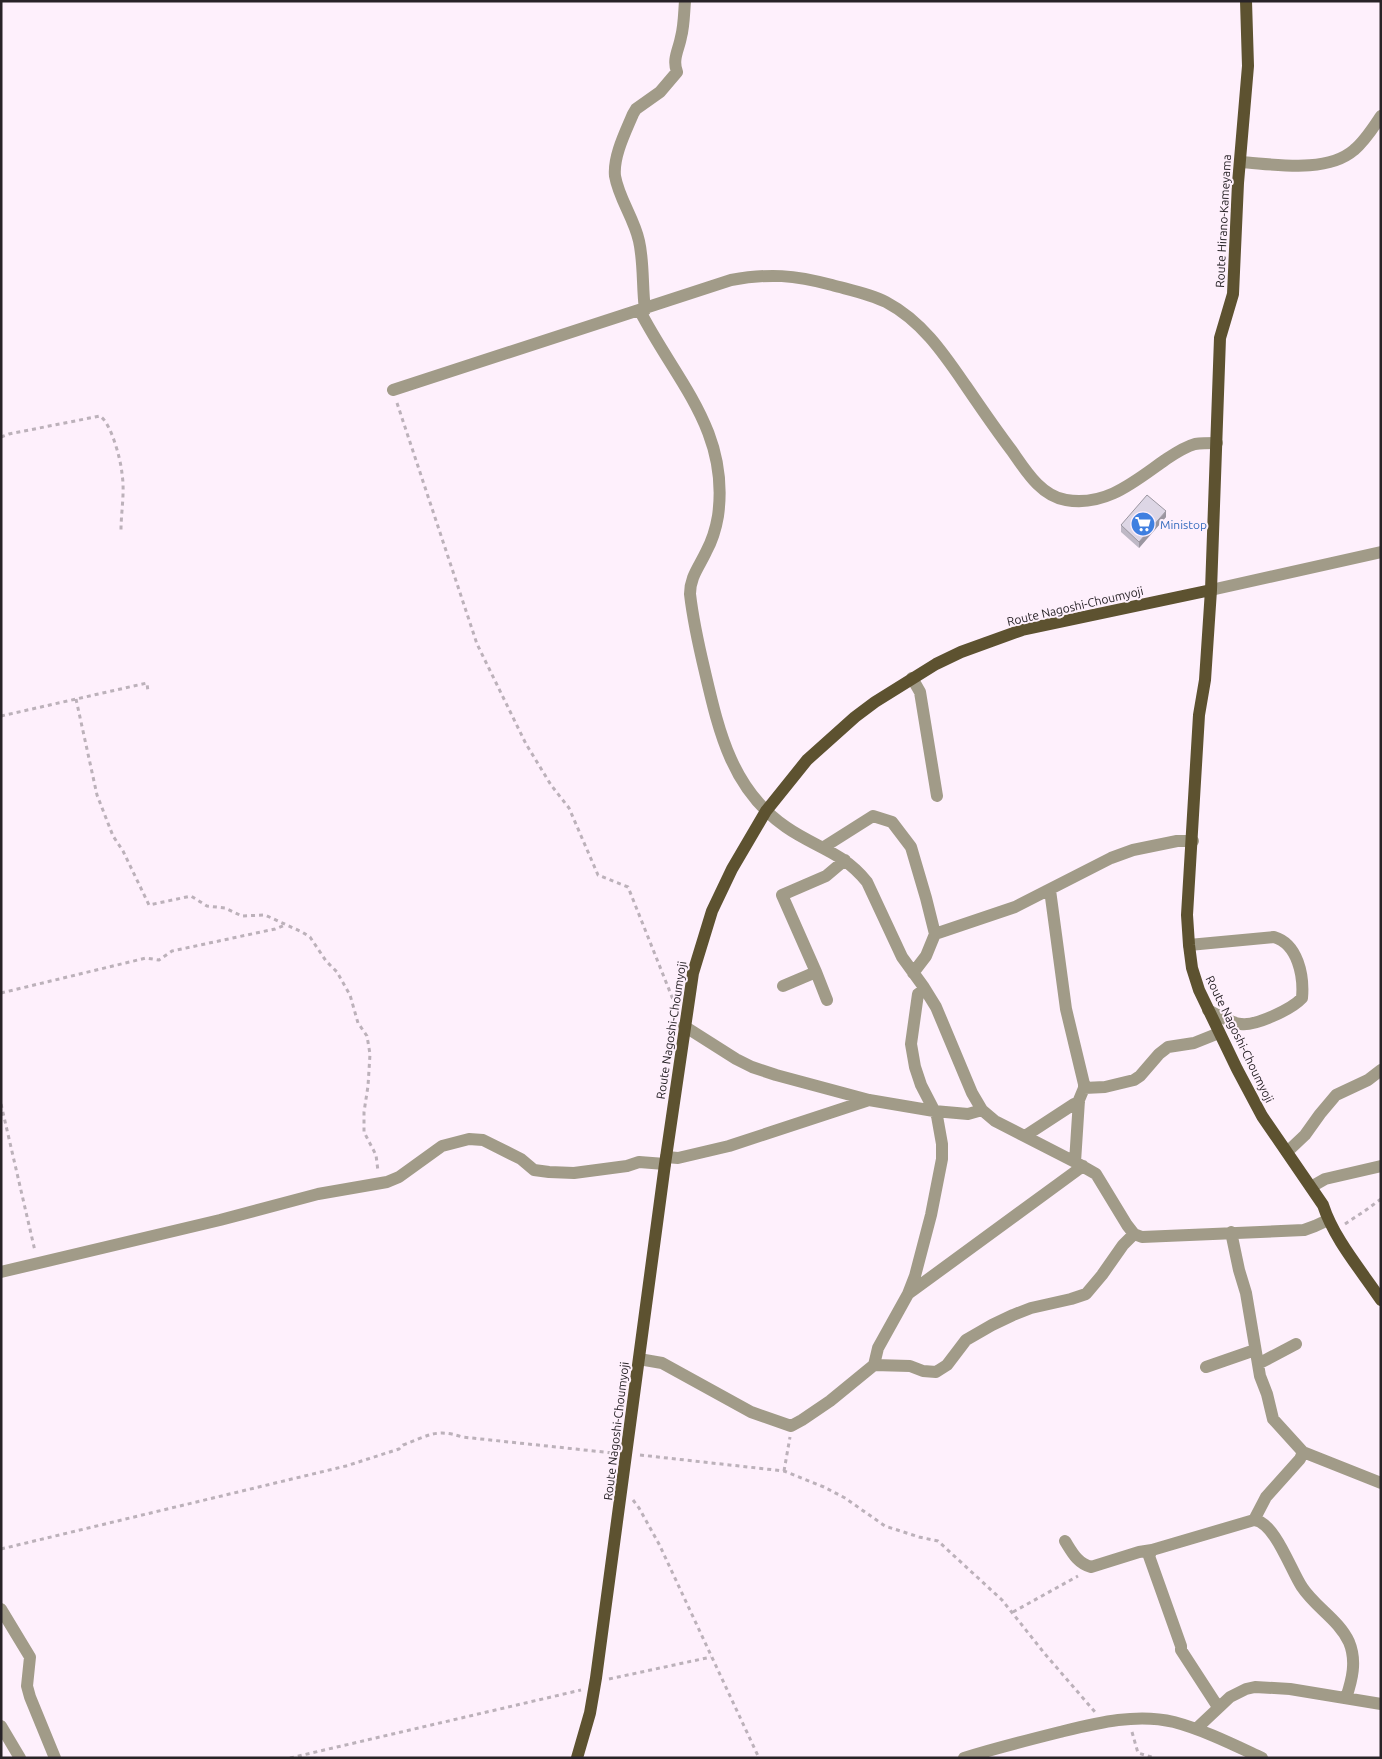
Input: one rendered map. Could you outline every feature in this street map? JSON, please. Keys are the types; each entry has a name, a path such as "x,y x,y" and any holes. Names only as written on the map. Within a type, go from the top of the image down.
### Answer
{"main road":[{"name":"Route Hirano-Kameyama","path":"1211,590 1220,338 1233,294 1240,162 1248,66 1246,1"},
{"name":"Route Nagoshi-Choumyoji","path":"577,1758 585,1736 595,1684 692,973 712,911 732,869 766,811 807,760 861,712 936,664 961,652 1022,630 1211,590 1205,680 1200,716 1187,915 1188,945 1192,968 1208,1010 1262,1116 1323,1204 1328,1220 1335,1232 1381,1300"}],"street":[{"path":"685,1 681,37 674,66 676,72 660,92 636,109 619,148 615,172 640,242 643,310 652,333 694,400 707,427 718,465 720,497 718,519 707,552 690,584 691,606 713,707 730,759 744,784 766,811 786,827 845,860 867,882 902,957 936,1007 972,1093 982,1110 996,1121 1096,1174 1134,1234 1149,1237 1304,1230 1328,1220"},
{"path":"1240,162 1310,166 1336,161 1354,150 1381,116"},
{"path":"393,390 731,280 779,275 856,291 885,302 905,314 921,328 944,354 1031,478 1054,496 1066,500 1096,500 1110,496 1180,450 1194,444 1217,443"},
{"path":"1211,590 1381,552"},
{"path":"912,678 920,692 937,796"},
{"path":"824,847 874,816 892,822 911,847 935,934 926,956 913,973"},
{"path":"935,934 1015,907 1111,858 1133,850 1171,842 1192,841"},
{"path":"827,1000 782,895 826,876 845,860"},
{"path":"1050,890 1066,1009 1084,1088 1078,1102 1079,1164"},
{"path":"1188,945 1274,938 1286,943 1299,965 1303,991 1302,998 1295,1004 1251,1024 1231,1021 1208,1010"},
{"path":"783,986 816,972"},
{"path":"639,1359 662,1363 751,1412 791,1426 830,1401 874,1365 878,1348 908,1294 915,1276 931,1215 941,1165 942,1144 937,1116 915,1068 911,1044 918,994 926,990"},
{"path":"684,1026 736,1059 776,1075 869,1100 968,1114 982,1110"},
{"path":"1084,1088 1105,1087 1134,1080 1140,1076 1159,1054 1168,1048 1194,1043 1219,1033"},
{"path":"1287,1152 1305,1135 1336,1095 1368,1080 1381,1070"},
{"path":"1,1272 220,1220 318,1194 378,1184 399,1176 442,1146 469,1139 483,1140 521,1159 534,1170 574,1173 627,1166 639,1162 678,1158 729,1146 869,1100"},
{"path":"1025,1136 1078,1102"},
{"path":"908,1294 1079,1164"},
{"path":"1311,1187 1325,1179 1381,1166"},
{"path":"1230,1232 1246,1293 1258,1364 1273,1419 1303,1452 1381,1483"},
{"path":"874,1365 910,1366 923,1371 936,1372 947,1365 966,1340 992,1325 1031,1308 1086,1294 1102,1275 1123,1244 1134,1234"},
{"path":"1258,1364 1296,1344"},
{"path":"1206,1368 1256,1350"},
{"path":"1254,1520 1266,1497 1300,1460 1303,1452"},
{"path":"1065,1540 1078,1561 1090,1567 1254,1520 1260,1521 1265,1524 1276,1539 1302,1587 1339,1626 1349,1641 1354,1666 1346,1698"},
{"path":"1152,1550 1149,1556 1181,1650 1218,1707"},
{"path":"1,1608 30,1657 28,1686 30,1696 55,1758"},
{"path":"1196,1729 1218,1707 1237,1693 1255,1687 1265,1686 1381,1704"},
{"path":"964,1758 1102,1722 1128,1719 1173,1722 1224,1740 1262,1758"},
{"path":"1,1726 20,1758"}],"path":[{"path":"393,390 477,644 526,744 568,808 598,875 628,887 684,1026"},
{"path":"1,438 9,434 100,416 105,419 123,475 121,530"},
{"path":"1,716 147,683 148,692"},
{"path":"76,699 97,796 113,836 149,905 191,896 207,906 224,908 242,916 265,915 310,937 326,961 337,972 350,995 358,1023 367,1036 370,1054 364,1112 364,1132 376,1155 378,1184"},
{"path":"1,993 146,958 159,960 172,951 276,929 285,924"},
{"path":"1,1104 38,1263"},
{"path":"1335,1232 1381,1198"},
{"path":"784,1471 791,1426"},
{"path":"1,1549 346,1466 399,1449 403,1445 439,1432 448,1432 462,1437 784,1471 824,1487 845,1498 885,1526 938,1541 1013,1612 1045,1654 1102,1722"},
{"path":"622,1493 635,1502 659,1544 758,1758"},
{"path":"1013,1612 1090,1567"},
{"path":"290,1758 574,1691 612,1679 711,1657"},
{"path":"1128,1719 1139,1758"},
{"path":"1138,1753 1155,1758"}],"building":[{"name":"Ministop","path":"1147,495 1166,511 1139,542 1121,525"}],"place":[{"name":"Ministop","path":"1143,524"}]}
